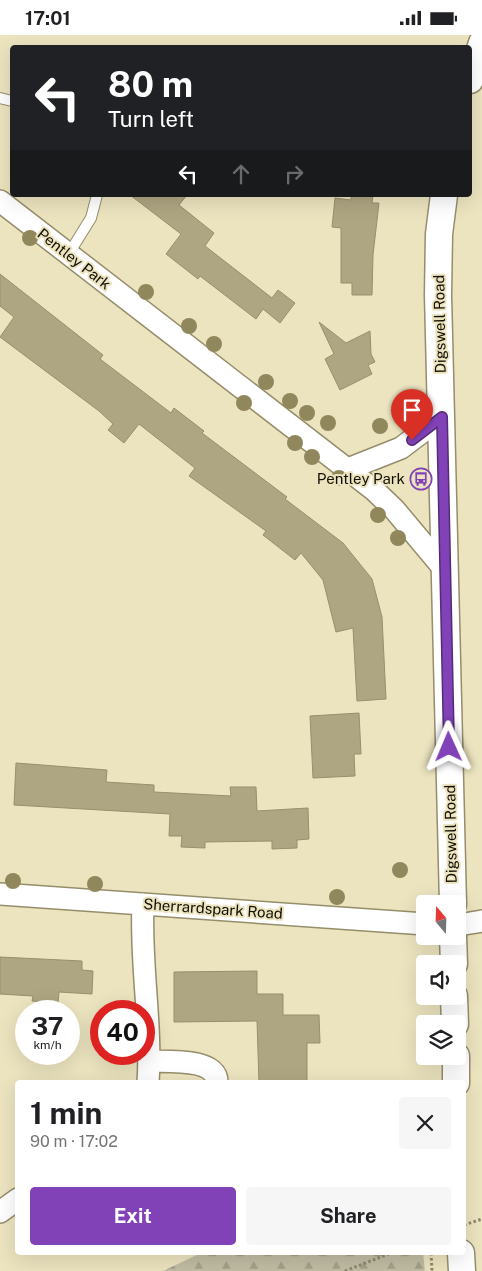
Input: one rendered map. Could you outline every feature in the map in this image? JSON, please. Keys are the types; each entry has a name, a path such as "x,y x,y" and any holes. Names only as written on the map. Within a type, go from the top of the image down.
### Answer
{"street":[{"path":"472,74 482,43"},
{"name":"Digswell Road","path":"444,197 440,234 438,295 453,895"},
{"name":"Pentley Park","path":"0,201 348,469 394,509 445,569"},
{"path":"348,469 401,448 442,417"},
{"name":"Sherrardspark Road","path":"0,894 416,923"},
{"path":"143,904 142,935 146,1000"},
{"path":"466,924 482,921"},
{"path":"155,1061 200,1063 210,1068 217,1080"},
{"path":"148,1080 149,1065"},
{"path":"456,1065 456,1080"},
{"path":"0,1211 15,1201"},
{"path":"461,1255 462,1271"}],"lane":[{"path":"68,255 91,218 96,197"}],"path":[{"path":"466,1224 482,1219"},
{"path":"346,1271 386,1255"},
{"path":"431,1255 432,1271"}],"green space":[{"path":"197,1255 423,1255 425,1271 163,1271"}],"building":[{"path":"133,197 185,197 179,205 214,233 205,246 272,298 278,290 295,303 280,323 263,309 256,319 200,276 198,279 166,254 181,234"},
{"path":"351,197 373,197 372,203 379,203 373,255 372,295 352,295 352,283 341,283 341,228 332,227 335,198 351,200"},
{"path":"0,274 103,355 100,359 171,413 174,408 204,431 202,433 287,497 285,499 343,543 372,579 382,617 386,699 357,701 353,628 336,632 323,580 301,553 295,560 263,535 266,531 189,476 195,468 139,424 124,443 108,430 113,424 99,411 0,337 14,317 0,306"},
{"path":"319,322 346,343 370,331 371,354 375,362 368,365 372,374 340,390 325,359 334,354"},
{"path":"359,713 361,754 354,754 355,776 313,778 310,716"},
{"path":"16,763 107,770 106,782 154,785 154,792 231,796 230,787 256,787 257,811 308,808 309,839 297,840 297,848 272,849 272,841 205,842 205,848 181,847 182,836 169,836 170,814 14,805"},
{"path":"0,957 82,961 82,970 93,971 92,994 59,992 58,1000 32,1000 33,996 0,994"},
{"path":"257,971 257,994 283,994 283,1015 319,1015 320,1043 307,1043 307,1080 259,1080 257,1021 174,1022 174,972"}],"place":[{"name":"Pentley Park","path":"421,479"}],"route":[{"path":"412,440 442,417 449,747"}]}
